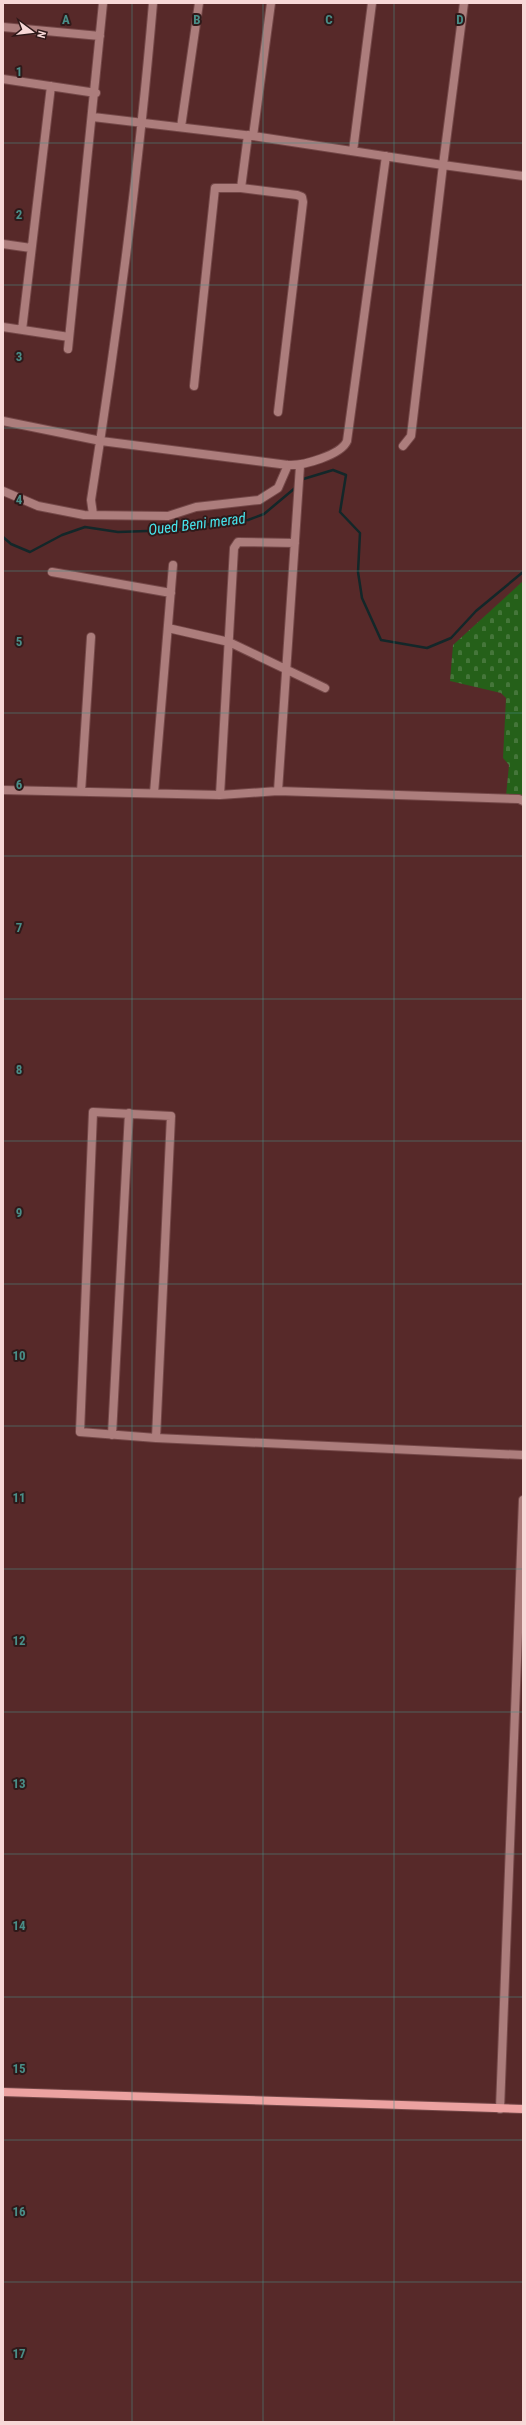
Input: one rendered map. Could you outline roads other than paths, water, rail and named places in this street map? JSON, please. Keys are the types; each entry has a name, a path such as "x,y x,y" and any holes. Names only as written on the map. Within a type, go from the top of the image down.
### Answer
{"street":[{"path":"68,349 96,93 104,3"},
{"path":"93,514 91,500 116,339 153,3"},
{"path":"181,127 199,3"},
{"path":"241,188 251,136 271,3"},
{"path":"353,150 372,3"},
{"path":"403,446 411,436 464,3"},
{"path":"3,27 100,36"},
{"path":"3,79 96,93"},
{"path":"22,330 51,86"},
{"path":"93,117 251,136 523,176"},
{"path":"3,420 101,441 288,465 300,466 339,450 347,441 386,156"},
{"path":"194,386 214,192 218,186 297,194 302,197 303,202 278,412"},
{"path":"3,244 31,248"},
{"path":"3,327 69,337"},
{"path":"3,491 38,506 93,514 168,516 196,507 259,500 278,488 288,465"},
{"path":"278,791 300,466"},
{"path":"220,795 228,642 236,544 238,542 295,543"},
{"path":"154,793 173,565"},
{"path":"52,572 171,593"},
{"path":"168,628 228,642 325,688"},
{"path":"81,792 91,637"},
{"path":"3,790 220,795 278,791 519,799 523,802"},
{"path":"156,1438 170,1116 93,1112 80,1432 156,1438 523,1455"},
{"path":"112,1435 129,1113"},
{"path":"500,2109 523,1500"},
{"path":"3,2092 523,2109"}],"waterway":[{"name":"Oued Beni merad","path":"300,480 333,470 346,475 340,512 360,533 358,572 362,598 381,640 427,648 451,638 476,611 523,572"},
{"name":"Oued Beni merad","path":"3,537 11,544 30,552 62,535 85,527 118,532 177,530 221,522 248,520 264,514 295,488"}]}
